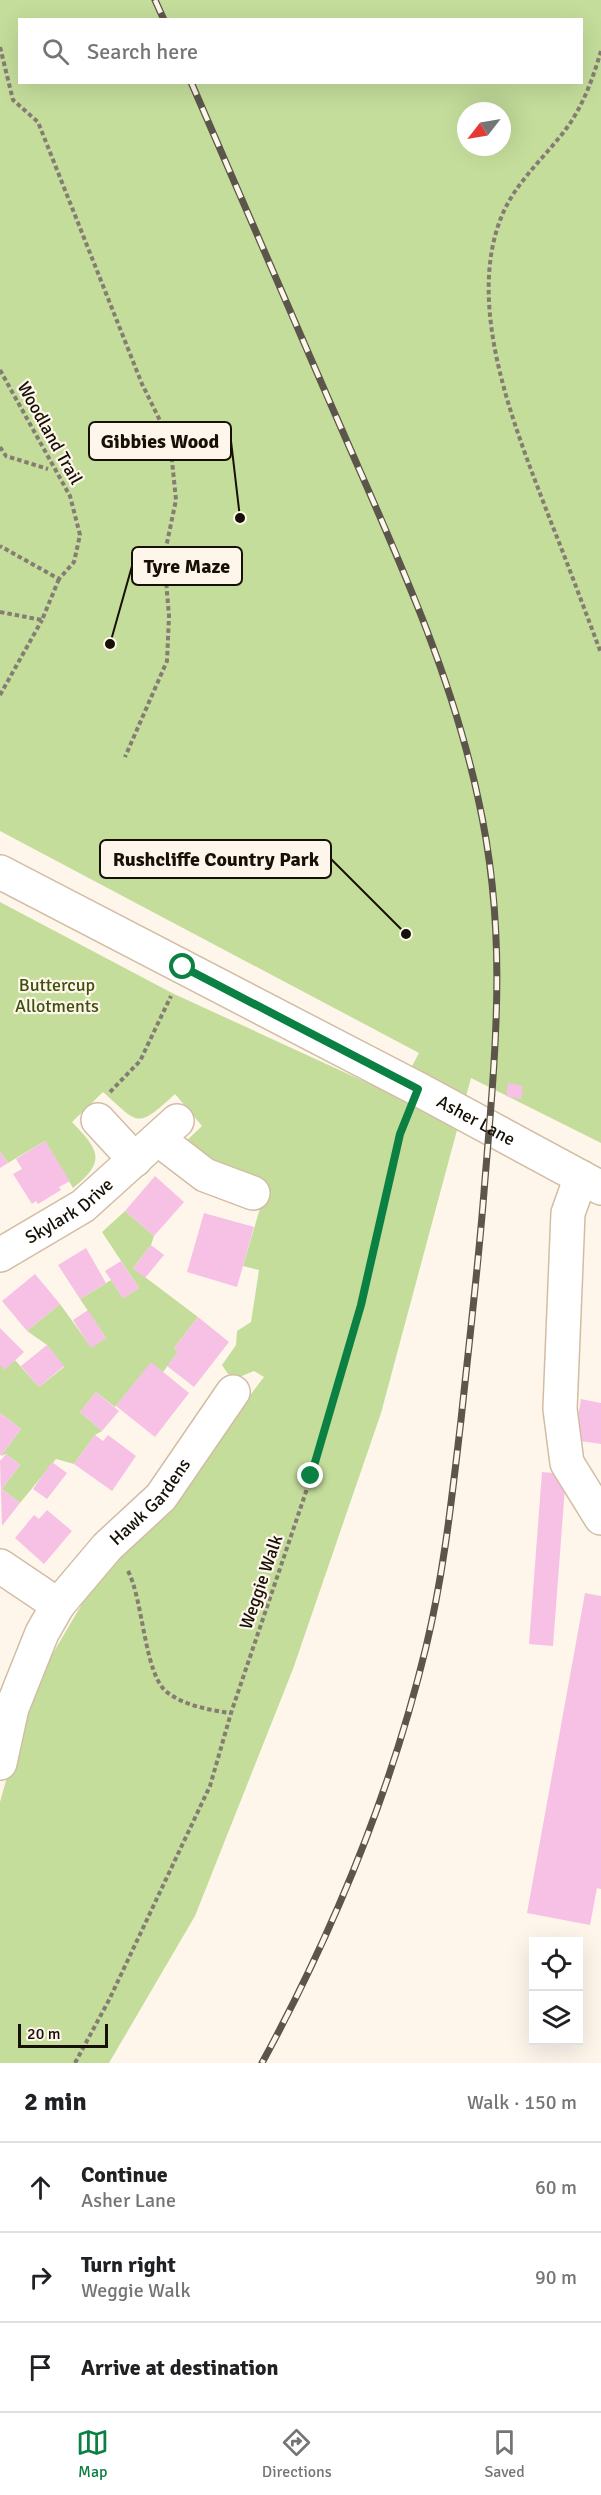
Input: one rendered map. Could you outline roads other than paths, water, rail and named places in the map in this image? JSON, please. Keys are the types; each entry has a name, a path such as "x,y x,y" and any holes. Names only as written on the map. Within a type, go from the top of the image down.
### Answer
{"street":[{"name":"Asher Lane","path":"0,872 418,1089 591,1183"},
{"path":"98,1120 157,1140 205,1175 253,1194"},
{"name":"Skylark Drive","path":"0,1255 74,1213 157,1140"},
{"path":"591,1183 568,1213 560,1409 567,1463 601,1518"},
{"name":"Hawk Gardens","path":"0,1763 12,1708 42,1633 58,1605 107,1549 161,1497 233,1392"},
{"path":"0,1566 58,1605"}],"railway":[{"path":"155,0 163,18"},
{"path":"192,84 387,532 439,663 454,708 478,798 488,849 494,898 496,947 495,1043 479,1249 451,1506 432,1619 396,1755 358,1860 313,1963 262,2063"}],"place":[{"name":"Gibbies Wood","path":"240,518"},
{"name":"Tyre Maze","path":"110,644"},
{"name":"Rushcliffe Country Park","path":"406,934"}],"park label":[{"name":"Buttercup Allotments","path":"57,995"}]}
